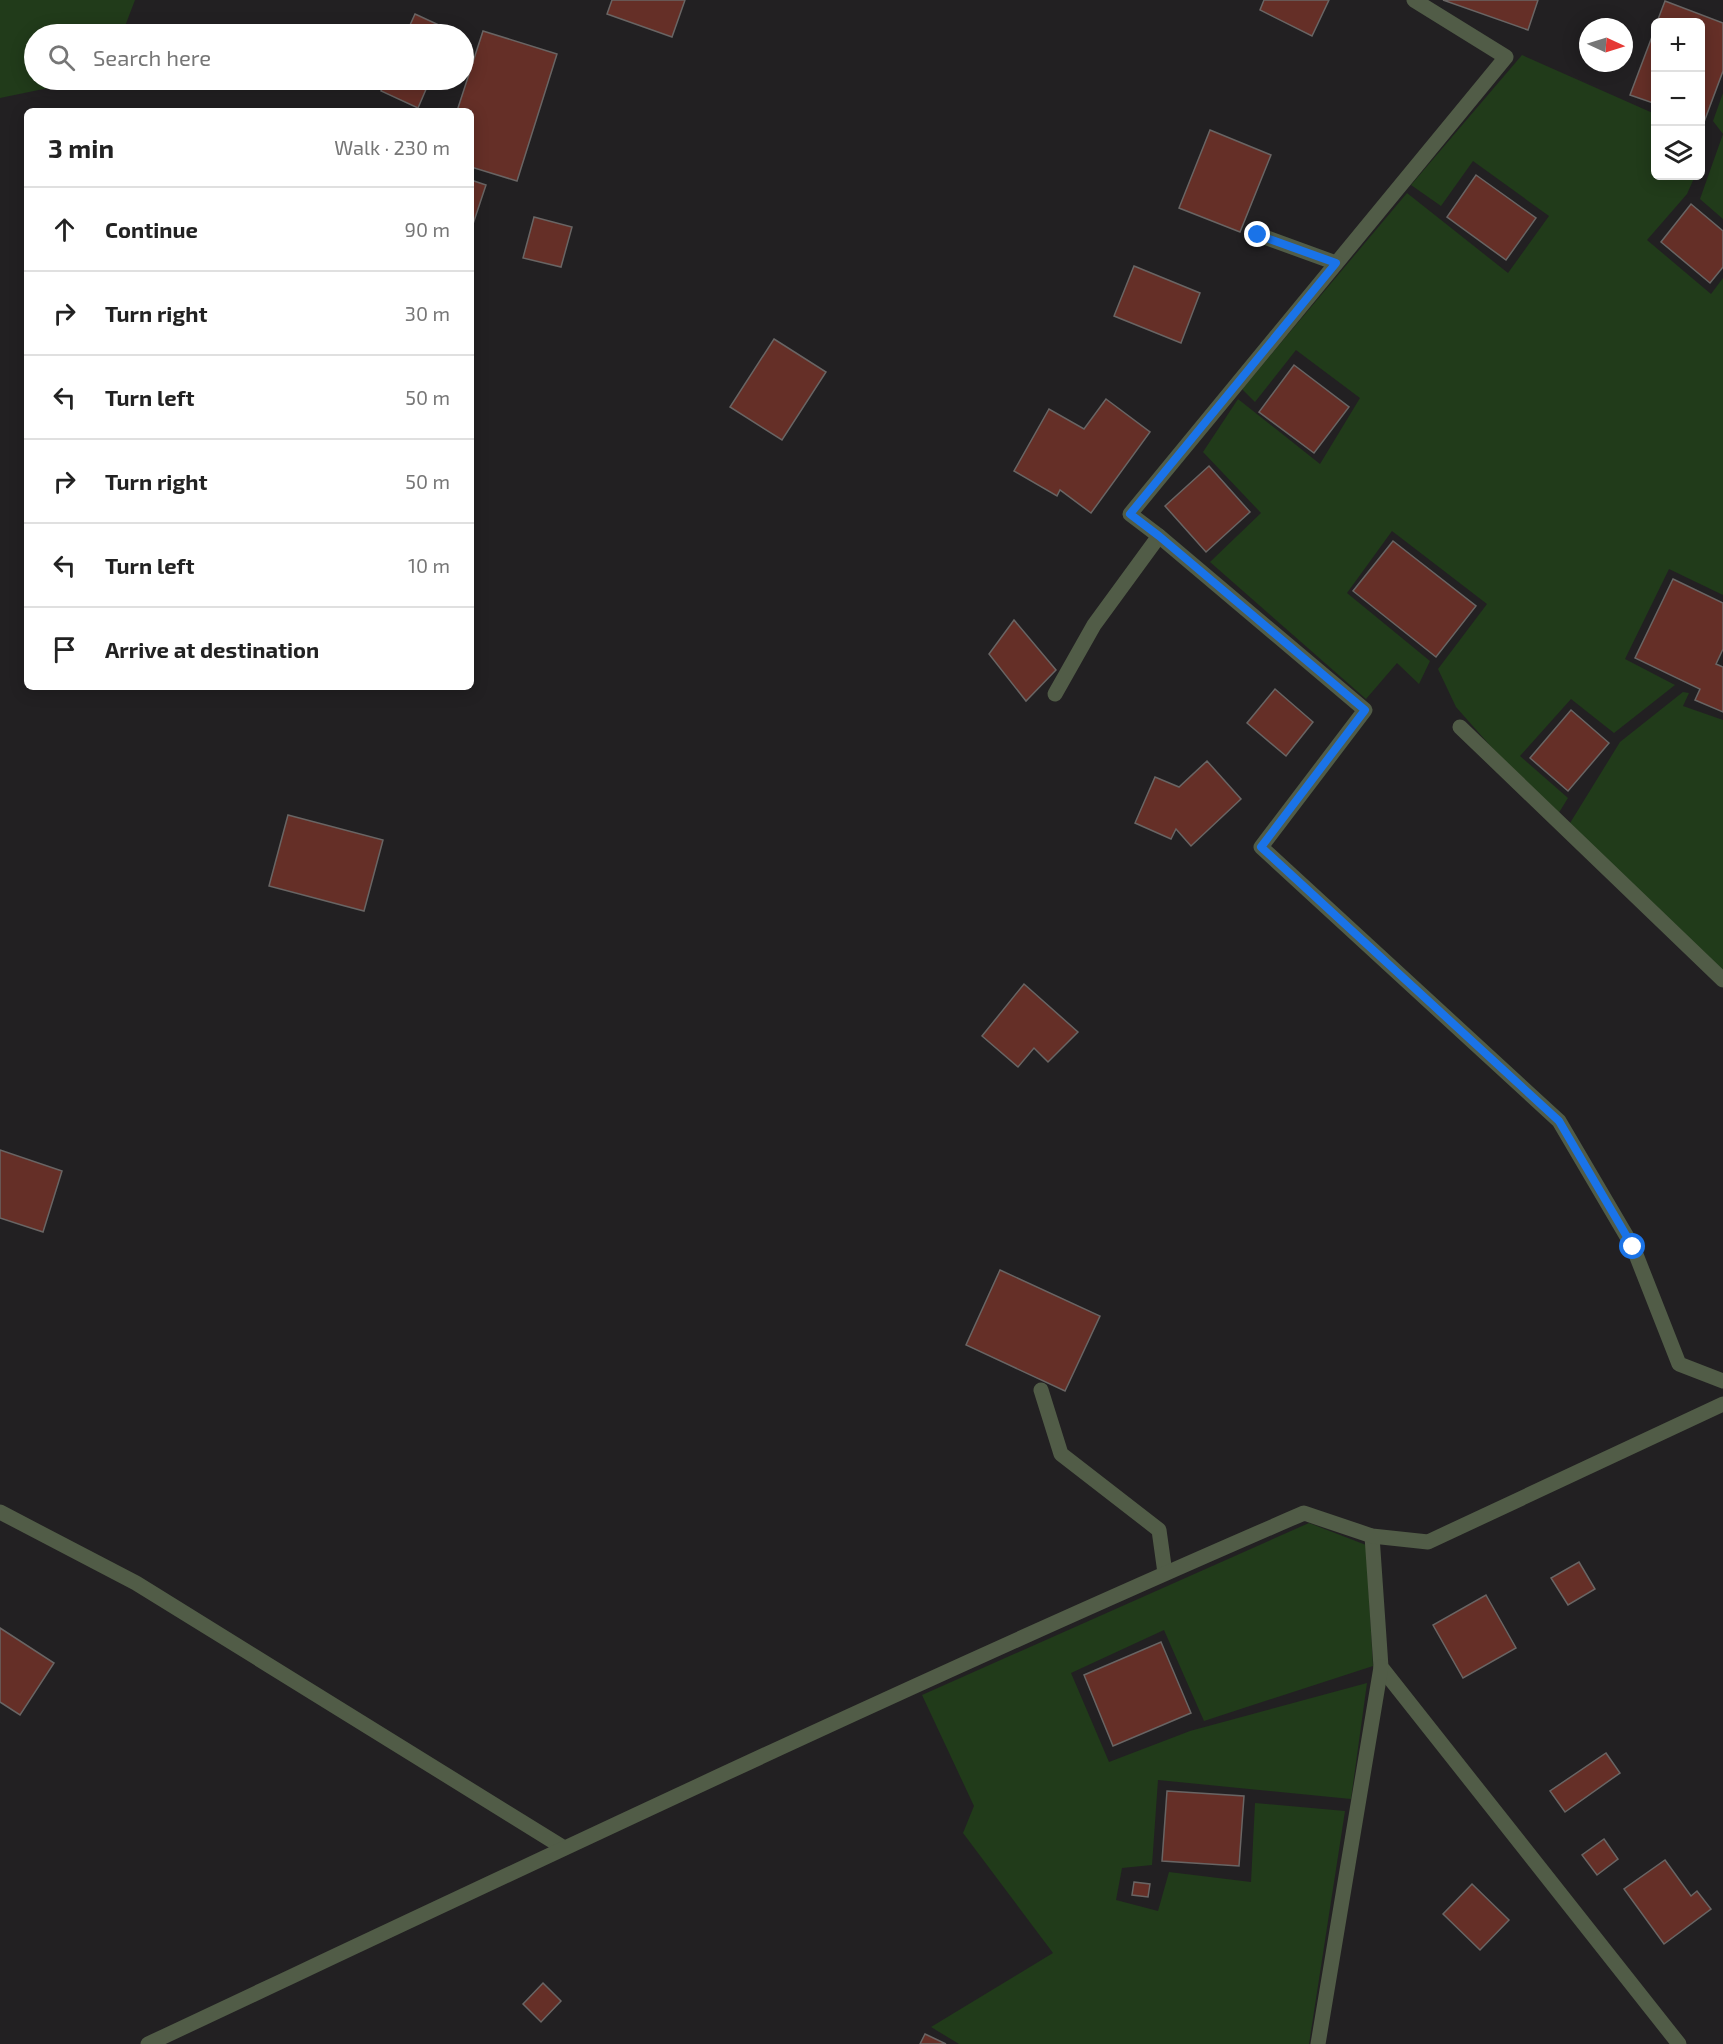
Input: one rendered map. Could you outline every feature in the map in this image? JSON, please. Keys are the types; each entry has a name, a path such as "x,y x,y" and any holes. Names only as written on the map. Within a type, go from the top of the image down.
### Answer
{"street":[{"path":"1414,0 1506,57 1130,514 1365,710 1261,847 1559,1121 1633,1247 1679,1364 1723,1381"},
{"path":"1258,235 1336,263"},
{"path":"1055,694 1094,625 1159,536"},
{"path":"1460,727 1723,980"},
{"path":"1041,1390 1061,1454 1159,1530 1165,1573"},
{"path":"148,2044 564,1848 1165,1573 1304,1513 1372,1536 1428,1542 1723,1404"},
{"path":"0,1512 136,1583 564,1848"},
{"path":"1318,2044 1381,1667 1372,1536"},
{"path":"1381,1667 1679,2044"}],"green space":[{"path":"0,0 135,0 126,24 24,24 24,90 39,90 0,98"},
{"path":"1522,55 1651,112 1651,180 1693,180 1687,194 1647,240 1711,294 1723,278 1723,595 1669,569 1625,659 1675,685 1614,733 1571,699 1520,756 1568,798 1555,819 1456,707 1438,669 1487,604 1392,531 1347,593 1430,661 1419,684 1397,663 1366,699 1210,562 1261,513 1203,452 1238,399 1320,464 1360,398 1296,350 1255,402 1242,389 1407,193 1508,273 1549,216 1473,161 1441,206 1411,185"},
{"path":"1723,93 1723,134 1713,121"},
{"path":"1723,134 1723,219 1700,199"},
{"path":"1683,692 1689,693 1683,706 1723,720 1723,972 1567,828 1620,742"},
{"path":"1309,1523 1366,1545 1373,1666 1204,1721 1164,1630 1071,1673 1109,1762 1190,1731 1367,1683 1351,1799 1158,1780 1152,1865 1122,1868 1116,1900 1158,1911 1169,1872 1251,1882 1255,1803 1345,1811 1309,2044 959,2044 931,2027 1053,1953 963,1833 974,1806 922,1695"}],"building":[{"path":"612,0 685,0 672,37 607,14"},
{"path":"1264,0 1329,0 1312,36 1260,10"},
{"path":"1443,0 1538,0 1528,30"},
{"path":"1665,1 1723,23 1723,71 1705,119 1705,18 1659,18"},
{"path":"415,14 437,24 410,24"},
{"path":"483,31 557,54 517,181 474,168 474,108 458,108 464,90 474,90 474,59"},
{"path":"1651,39 1651,102 1630,95"},
{"path":"381,90 426,90 418,108"},
{"path":"1210,130 1271,155 1240,232 1179,208"},
{"path":"1476,175 1536,218 1506,260 1447,217"},
{"path":"474,181 486,185 474,221"},
{"path":"1691,204 1723,231 1723,267 1710,283 1661,242"},
{"path":"534,217 572,227 561,267 523,258"},
{"path":"1134,266 1200,293 1181,343 1114,316"},
{"path":"774,339 826,372 782,440 730,407"},
{"path":"1294,365 1349,407 1314,453 1259,412"},
{"path":"1106,399 1150,432 1091,513 1060,490 1057,496 1014,471 1049,409 1084,429"},
{"path":"1209,466 1250,512 1206,552 1165,506"},
{"path":"1393,541 1476,606 1436,657 1353,591"},
{"path":"1673,579 1723,603 1723,649 1716,664 1723,667 1723,712 1695,700 1700,689 1635,658"},
{"path":"1014,620 1056,670 1026,701 989,654"},
{"path":"1275,689 1313,722 1286,756 1247,723"},
{"path":"1571,710 1609,743 1568,791 1530,758"},
{"path":"1207,761 1241,799 1191,846 1176,829 1171,839 1135,823 1155,777 1179,787"},
{"path":"288,815 383,840 364,911 269,886"},
{"path":"1024,984 1078,1032 1048,1062 1034,1048 1018,1067 982,1036"},
{"path":"0,1150 62,1171 43,1232 0,1218"},
{"path":"1000,1270 1100,1316 1065,1391 966,1345"},
{"path":"1579,1562 1595,1589 1568,1605 1551,1578"},
{"path":"1486,1595 1516,1648 1463,1678 1433,1625"},
{"path":"0,1628 54,1663 20,1715 0,1702"},
{"path":"1161,1642 1191,1713 1113,1746 1084,1675"},
{"path":"1606,1753 1620,1773 1565,1812 1550,1791"},
{"path":"1167,1791 1244,1796 1239,1866 1162,1861"},
{"path":"1604,1839 1618,1859 1597,1875 1582,1855"},
{"path":"1665,1860 1691,1896 1697,1891 1711,1909 1664,1944 1624,1889"},
{"path":"1134,1882 1150,1884 1148,1897 1132,1895"},
{"path":"1472,1884 1509,1920 1480,1950 1443,1914"},
{"path":"543,1983 561,2001 541,2022 523,2004"},
{"path":"925,2034 946,2044 920,2044"}],"route":[{"path":"1258,235 1336,263 1130,514 1365,710 1261,847 1559,1121 1633,1247"}]}
